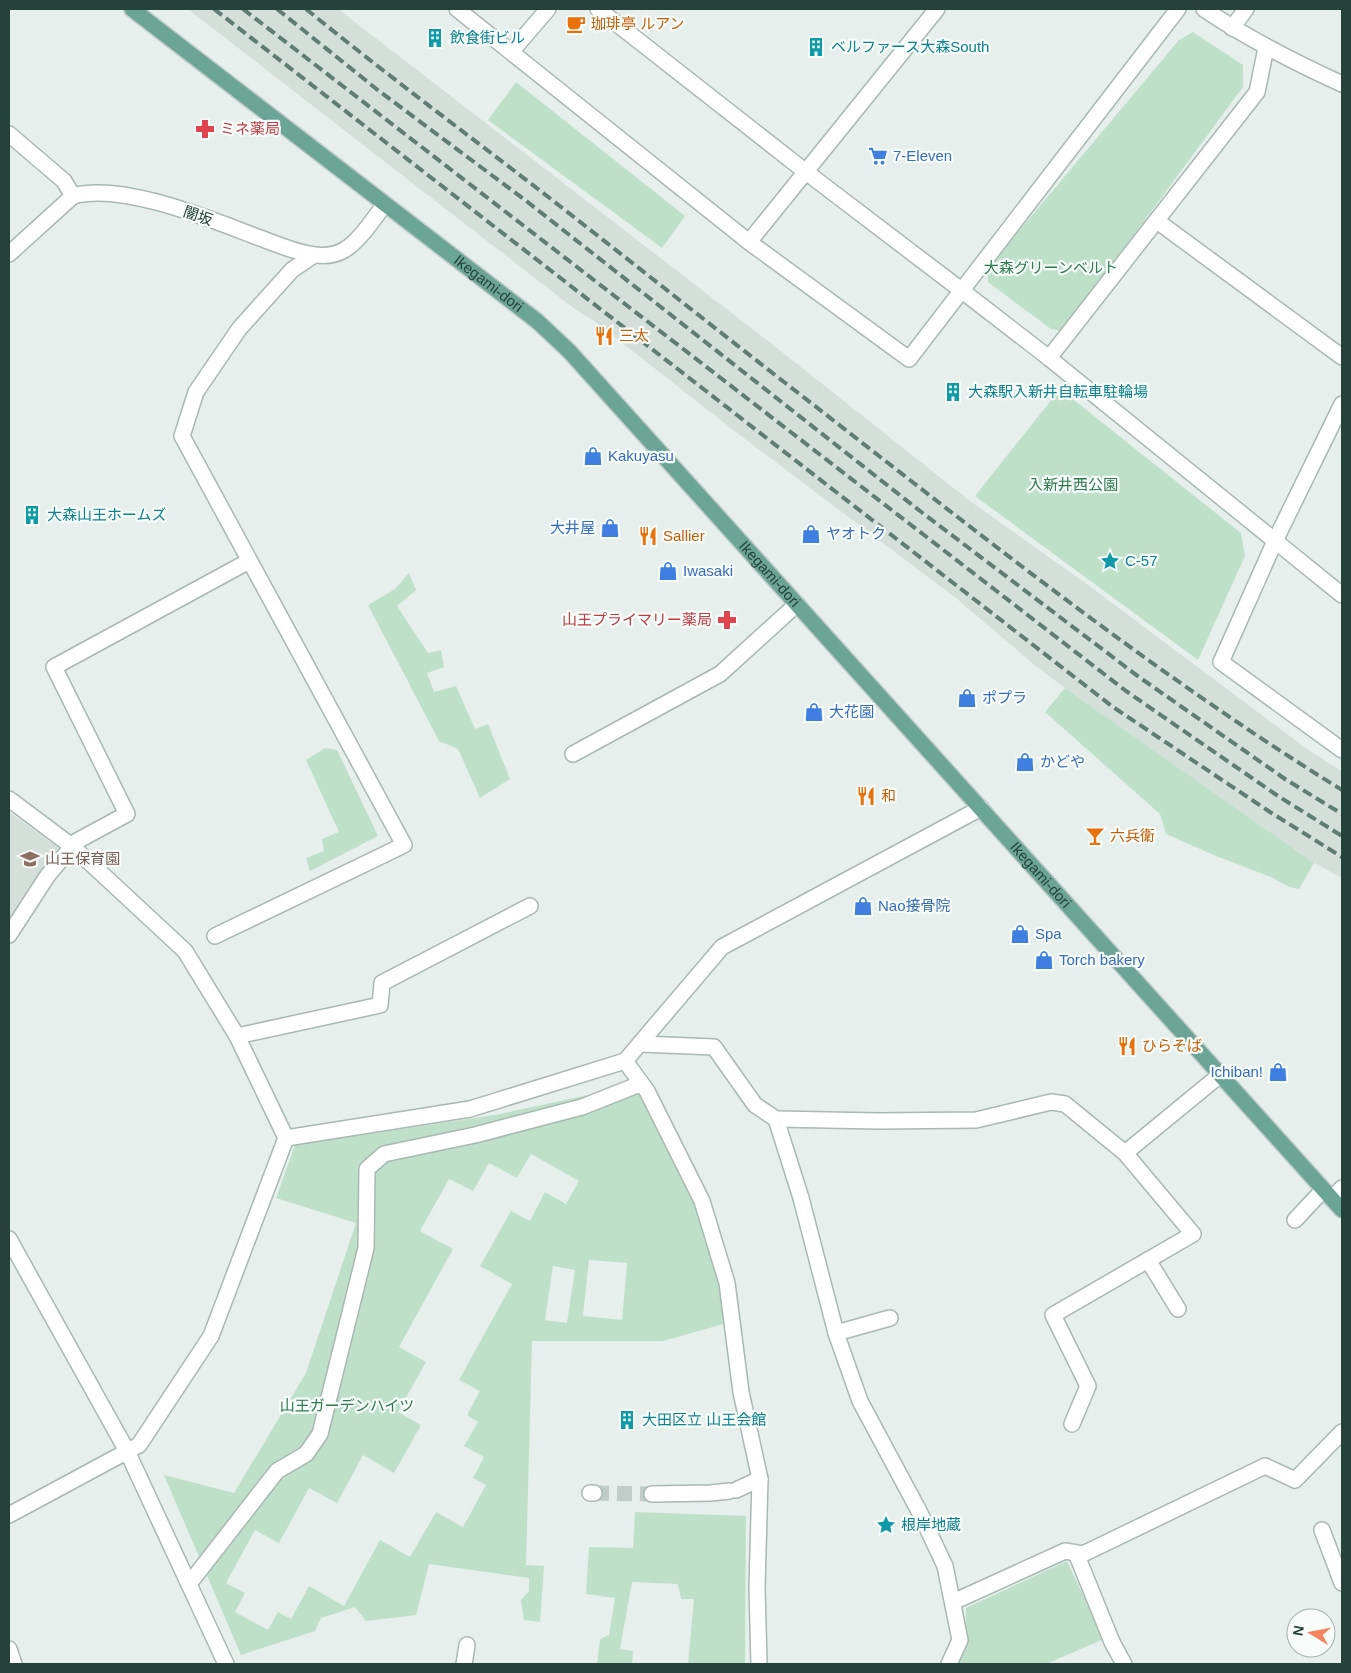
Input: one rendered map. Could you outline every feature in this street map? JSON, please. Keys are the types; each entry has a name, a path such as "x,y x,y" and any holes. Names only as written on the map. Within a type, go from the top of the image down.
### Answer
{"main road":[{"name":"Ikegami-dori","path":"140,11 553,336 584,367 1220,1075 1335,1197"}],"street":[{"path":"457,9 749,242 909,359 1178,9"},
{"path":"512,52 548,9"},
{"path":"598,9 806,172 1050,358 1342,595"},
{"path":"749,242 937,9"},
{"path":"1204,9 1266,48 1342,84"},
{"path":"1232,28 1246,9"},
{"path":"1050,358 1257,92 1266,48"},
{"path":"9,134 64,181 73,196 9,254"},
{"name":"闇坂","path":"73,196 85,193 110,194 155,202 200,216 287,248 314,255 329,255 344,250 355,241 384,204"},
{"path":"1157,221 1342,357"},
{"path":"215,936 404,845 182,436 196,392 239,329 292,270 314,255"},
{"path":"1342,404 1275,541 1221,662 1342,750"},
{"path":"9,935 48,875 77,841 127,814 54,667 249,561"},
{"path":"573,754 720,674 797,604"},
{"path":"9,800 73,847 186,951 237,1036 286,1138 211,1336 139,1445 9,1515"},
{"path":"286,1138 470,1109 625,1061 722,947 981,808"},
{"path":"237,1036 380,1005 382,983 530,906"},
{"path":"640,1044 714,1047 755,1106 776,1119 976,1120 1051,1102 1065,1104 1125,1153 1193,1234 1053,1315 1088,1386 1072,1424"},
{"path":"625,1061 647,1092 702,1201 724,1273 733,1318 741,1392 760,1479 757,1587 759,1664"},
{"path":"1125,1153 1220,1075"},
{"path":"189,1584 276,1471 306,1454 320,1434 366,1248 367,1169 384,1154 475,1135 582,1107 640,1084"},
{"path":"776,1119 801,1198 836,1332 860,1401 920,1513 945,1566 960,1640 949,1664"},
{"path":"1295,1220 1335,1197"},
{"path":"9,1239 127,1451 226,1664"},
{"path":"1148,1260 1178,1310"},
{"path":"836,1332 890,1318"},
{"path":"953,1602 1065,1551 1083,1554 1265,1466 1294,1480 1342,1432"},
{"path":"652,1494 711,1493 732,1490 760,1479"},
{"path":"1322,1530 1342,1583"},
{"path":"1076,1553 1112,1642 1124,1664"},
{"path":"464,1664 467,1645"},
{"path":"9,1649 14,1664"}],"shaded area":[{"path":"188,9 338,9 768,341 970,501 1088,585 1311,752 1342,771 1342,878 1314,863 1065,688 1032,663 956,598 741,436 593,320 576,310"},
{"name":"山王保育園","path":"9,812 59,848 9,920"}],"green space":[{"name":"大森グリーンベルト","path":"1193,32 1243,65 1243,87 1063,331 1051,329 988,282 988,268 1179,40"},
{"path":"516,82 685,216 662,248 488,120"},
{"name":"入新井西公園","path":"1060,389 1241,533 1245,556 1198,660 975,496"},
{"path":"409,573 416,590 397,606 428,653 441,650 444,667 427,673 434,692 456,686 475,729 488,724 510,779 480,798 458,749 439,741 368,605 395,589"},
{"path":"1065,688 1314,863 1299,889 1289,887 1271,877 1166,834 1160,814 1045,712"},
{"path":"325,748 337,750 378,836 310,871 306,858 324,851 322,839 339,832 306,760"},
{"name":"山王ガーデンハイツ","path":"611,1090 641,1093 700,1205 727,1323 663,1341 532,1341 526,1565 544,1566 540,1622 524,1620 521,1600 529,1591 529,1578 429,1564 416,1615 366,1621 355,1607 321,1618 315,1631 241,1655 164,1475 234,1493 306,1373 356,1223 276,1198 295,1145 495,1115","holes":["531,1154 579,1181 566,1204 545,1192 530,1221 511,1211 480,1266 512,1284 459,1380 480,1391 467,1415 478,1422 464,1446 484,1457 473,1478 486,1485 463,1527 436,1512 410,1557 380,1540 344,1606 309,1586 291,1619 278,1612 268,1630 235,1612 245,1593 226,1583 255,1530 279,1543 309,1488 337,1503 363,1455 394,1473 421,1425 398,1412 426,1362 399,1347 453,1249 420,1231 449,1179 473,1191 489,1163 517,1178","589,1260 627,1263 622,1320 583,1316","553,1266 575,1270 567,1323 545,1320"]},
{"path":"635,1512 746,1516 745,1664 688,1664 694,1599 681,1599 678,1584 632,1582 620,1649 633,1651 632,1664 597,1664 600,1639 609,1635 615,1598 586,1594 589,1547 633,1548"},
{"path":"1067,1561 1104,1639 1046,1664 954,1664 965,1641 966,1608"}],"tunnel":[{"path":"594,1493 652,1494"}],"railway":[{"path":"214,9 1113,707 1270,812 1342,857"},
{"path":"243,9 1126,691 1278,796 1342,836"},
{"path":"277,9 379,91 525,200 920,511 1139,677 1285,779 1342,814"},
{"path":"306,9 1058,594 1198,695 1269,744 1342,790"}],"place":[{"name":"珈琲亭 ルアン","path":"576,24"},
{"name":"飲食街ビル","path":"435,38"},
{"name":"ベルファース大森South","path":"816,47"},
{"name":"ミネ薬局","path":"205,129"},
{"name":"7-Eleven","path":"878,156"},
{"name":"三太","path":"604,336"},
{"name":"大森駅入新井自転車駐輪場","path":"953,392"},
{"name":"Kakuyasu","path":"593,456"},
{"name":"大森山王ホームズ","path":"32,515"},
{"name":"大井屋","path":"610,528"},
{"name":"ヤオトク","path":"811,534"},
{"name":"Sallier","path":"648,536"},
{"name":"C-57","path":"1110,561"},
{"name":"Iwasaki","path":"668,571"},
{"name":"山王プライマリー薬局","path":"727,620"},
{"name":"ポプラ","path":"967,698"},
{"name":"大花園","path":"814,712"},
{"name":"かどや","path":"1025,762"},
{"name":"和","path":"866,796"},
{"name":"六兵衛","path":"1095,836"},
{"name":"山王保育園","path":"30,859"},
{"name":"Nao接骨院","path":"863,906"},
{"name":"Spa","path":"1020,934"},
{"name":"Torch bakery","path":"1044,960"},
{"name":"ひらそば","path":"1127,1046"},
{"name":"Ichiban!","path":"1278,1072"},
{"name":"大田区立 山王会館","path":"627,1420"},
{"name":"根岸地蔵","path":"886,1525"}]}
